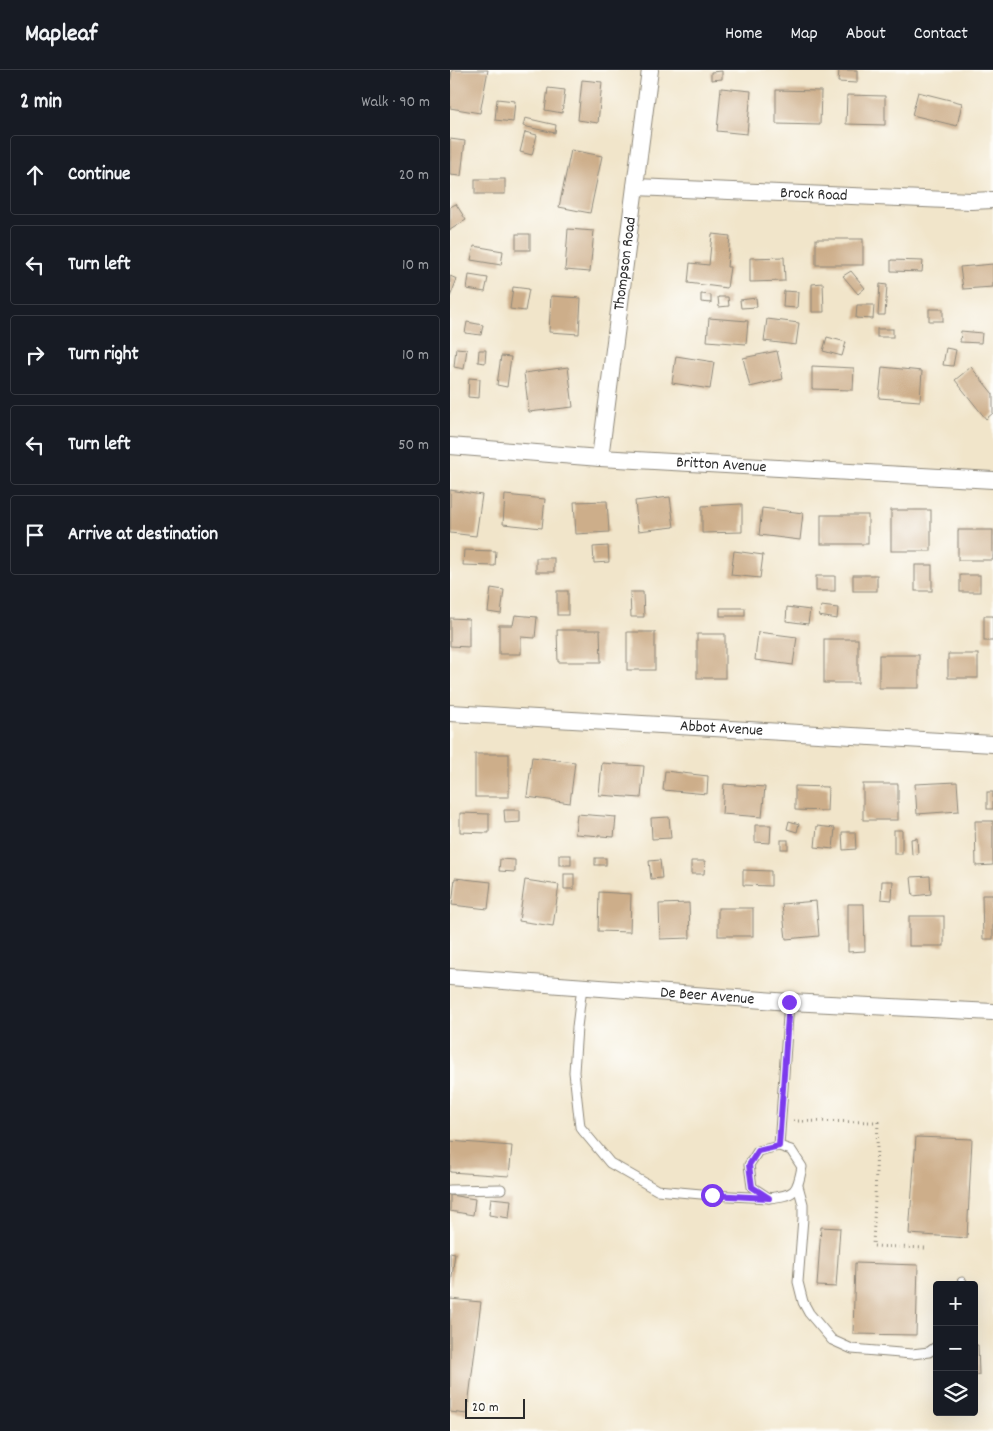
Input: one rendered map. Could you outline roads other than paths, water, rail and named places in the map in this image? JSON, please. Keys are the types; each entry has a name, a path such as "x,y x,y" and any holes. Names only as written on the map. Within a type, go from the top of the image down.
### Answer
{"street":[{"name":"Thompson Road","path":"600,458 650,70"},
{"name":"Brock Road","path":"635,188 971,201 993,200"},
{"name":"Britton Avenue","path":"450,446 600,458 993,480"},
{"name":"Abbot Avenue","path":"450,713 993,744"},
{"name":"De Beer Avenue","path":"450,977 789,1002 993,1012"}],"lane":[{"path":"582,987 574,1072 580,1127 610,1163 657,1190 769,1198 787,1196 798,1186"},
{"path":"779,1146 789,1002"},
{"path":"769,1198 752,1187 749,1165 758,1151 779,1146 791,1150 802,1167 798,1186 803,1204 798,1282 803,1302 809,1313 832,1340 852,1350 912,1354 929,1352 933,1349"},
{"path":"450,1190 501,1189"}]}
